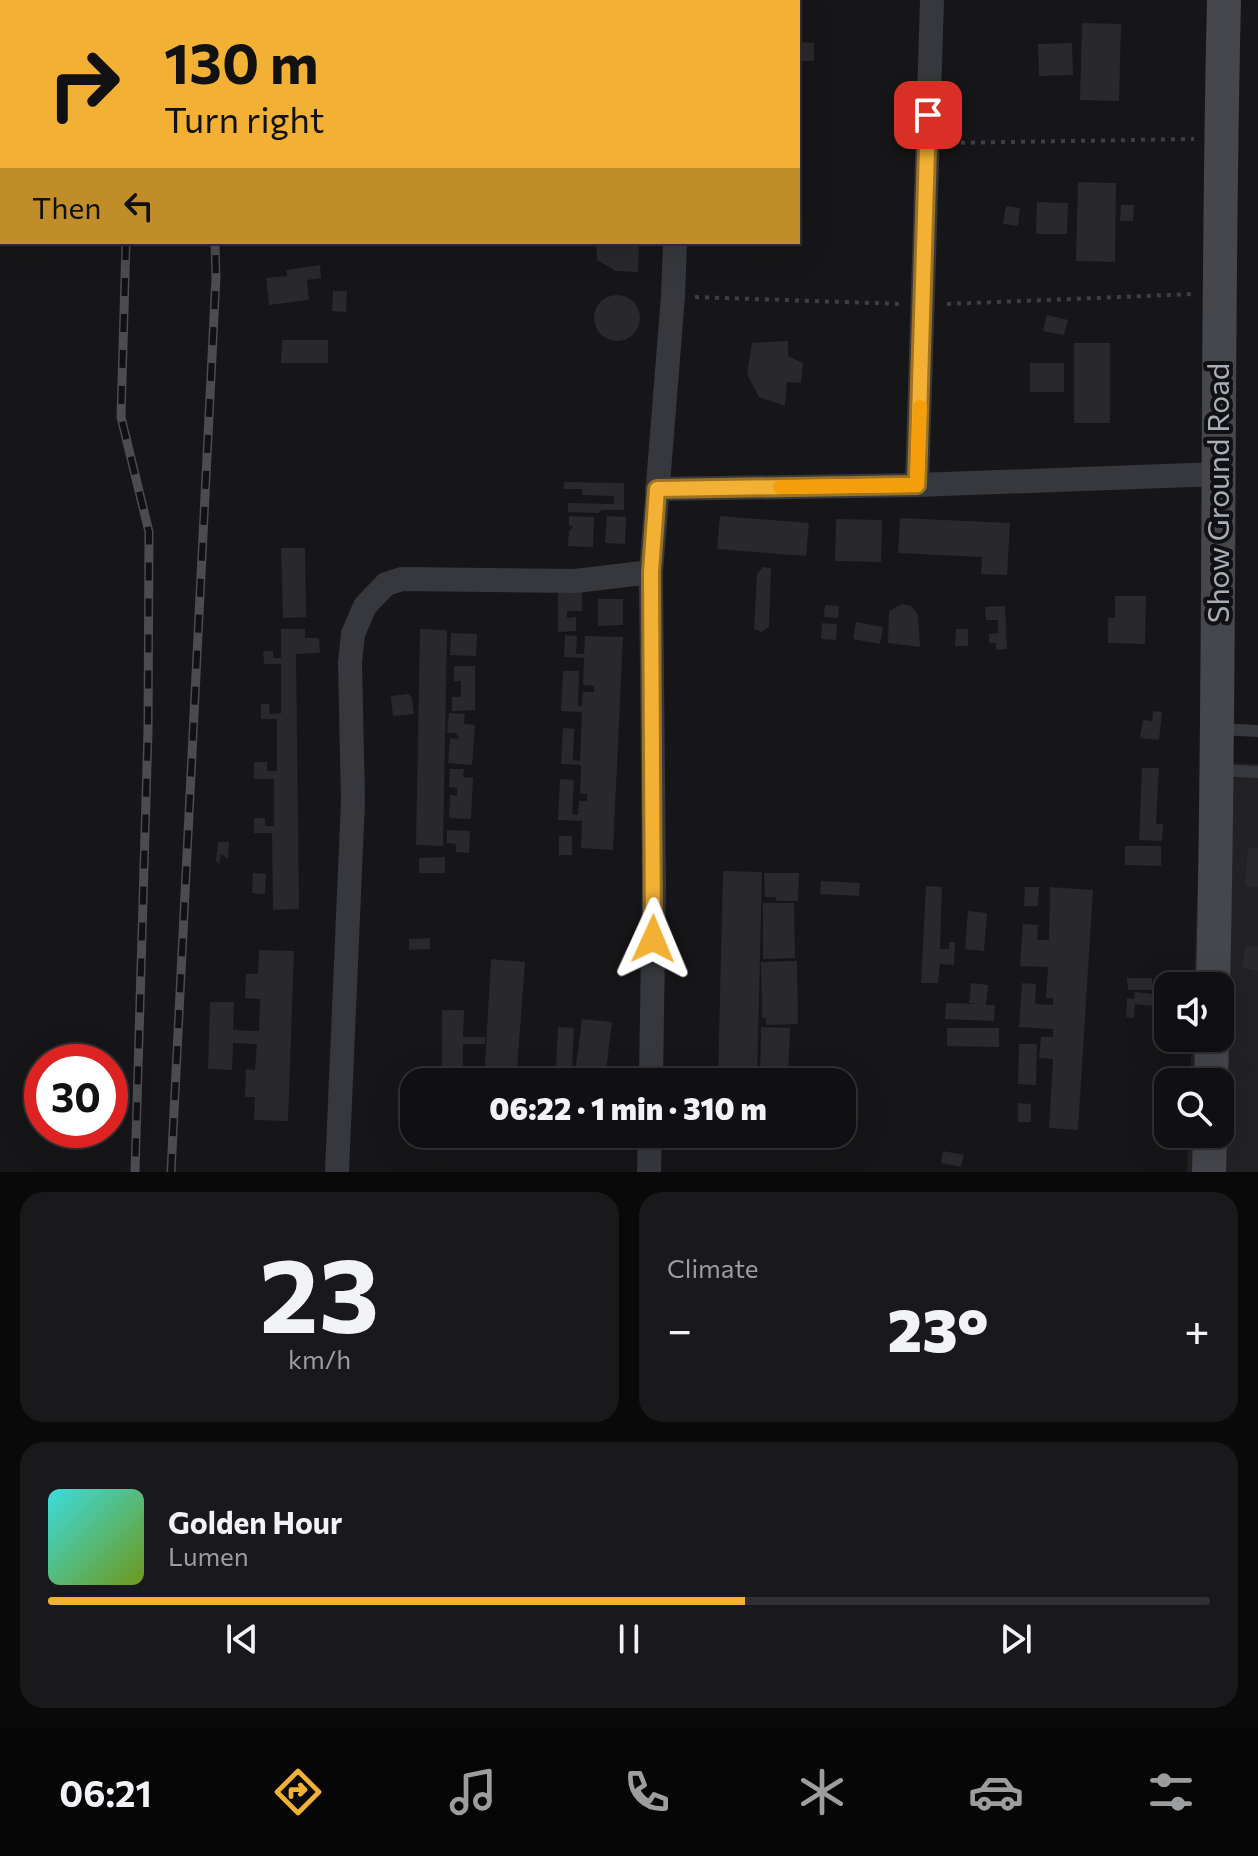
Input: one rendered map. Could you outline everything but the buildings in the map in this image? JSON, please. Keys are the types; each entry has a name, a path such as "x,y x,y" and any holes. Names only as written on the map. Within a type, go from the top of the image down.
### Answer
{"main road":[{"name":"Show Ground Road","path":"1213,972 1219,729 1224,0"},
{"path":"1209,1172 1210,1148"}],"street":[{"path":"917,485 932,0"},
{"path":"651,1068 654,881 651,572 675,244"},
{"path":"657,489 917,485 1219,474"},
{"path":"337,1172 353,801 350,662 353,634 365,606 386,584 402,579 575,581 651,572"},
{"path":"649,1172 650,1148"}],"lane":[{"path":"1219,729 1258,731"},
{"path":"1218,770 1258,772"}],"path":[{"path":"928,144 1221,139"}],"shaded area":[{"path":"1202,762 1258,764 1258,1172 1187,1172 1188,1148 1234,1148 1234,1068 1191,1068 1191,1052 1234,1052 1234,972 1194,972"}],"railway":[{"path":"126,244 121,417 149,532 148,731 135,1172"},
{"path":"171,1172 216,277 215,244"}],"slow traffic":[{"path":"780,487 917,485 920,407"}],"route":[{"path":"653,939 651,572 657,489 917,485 928,115"}]}
